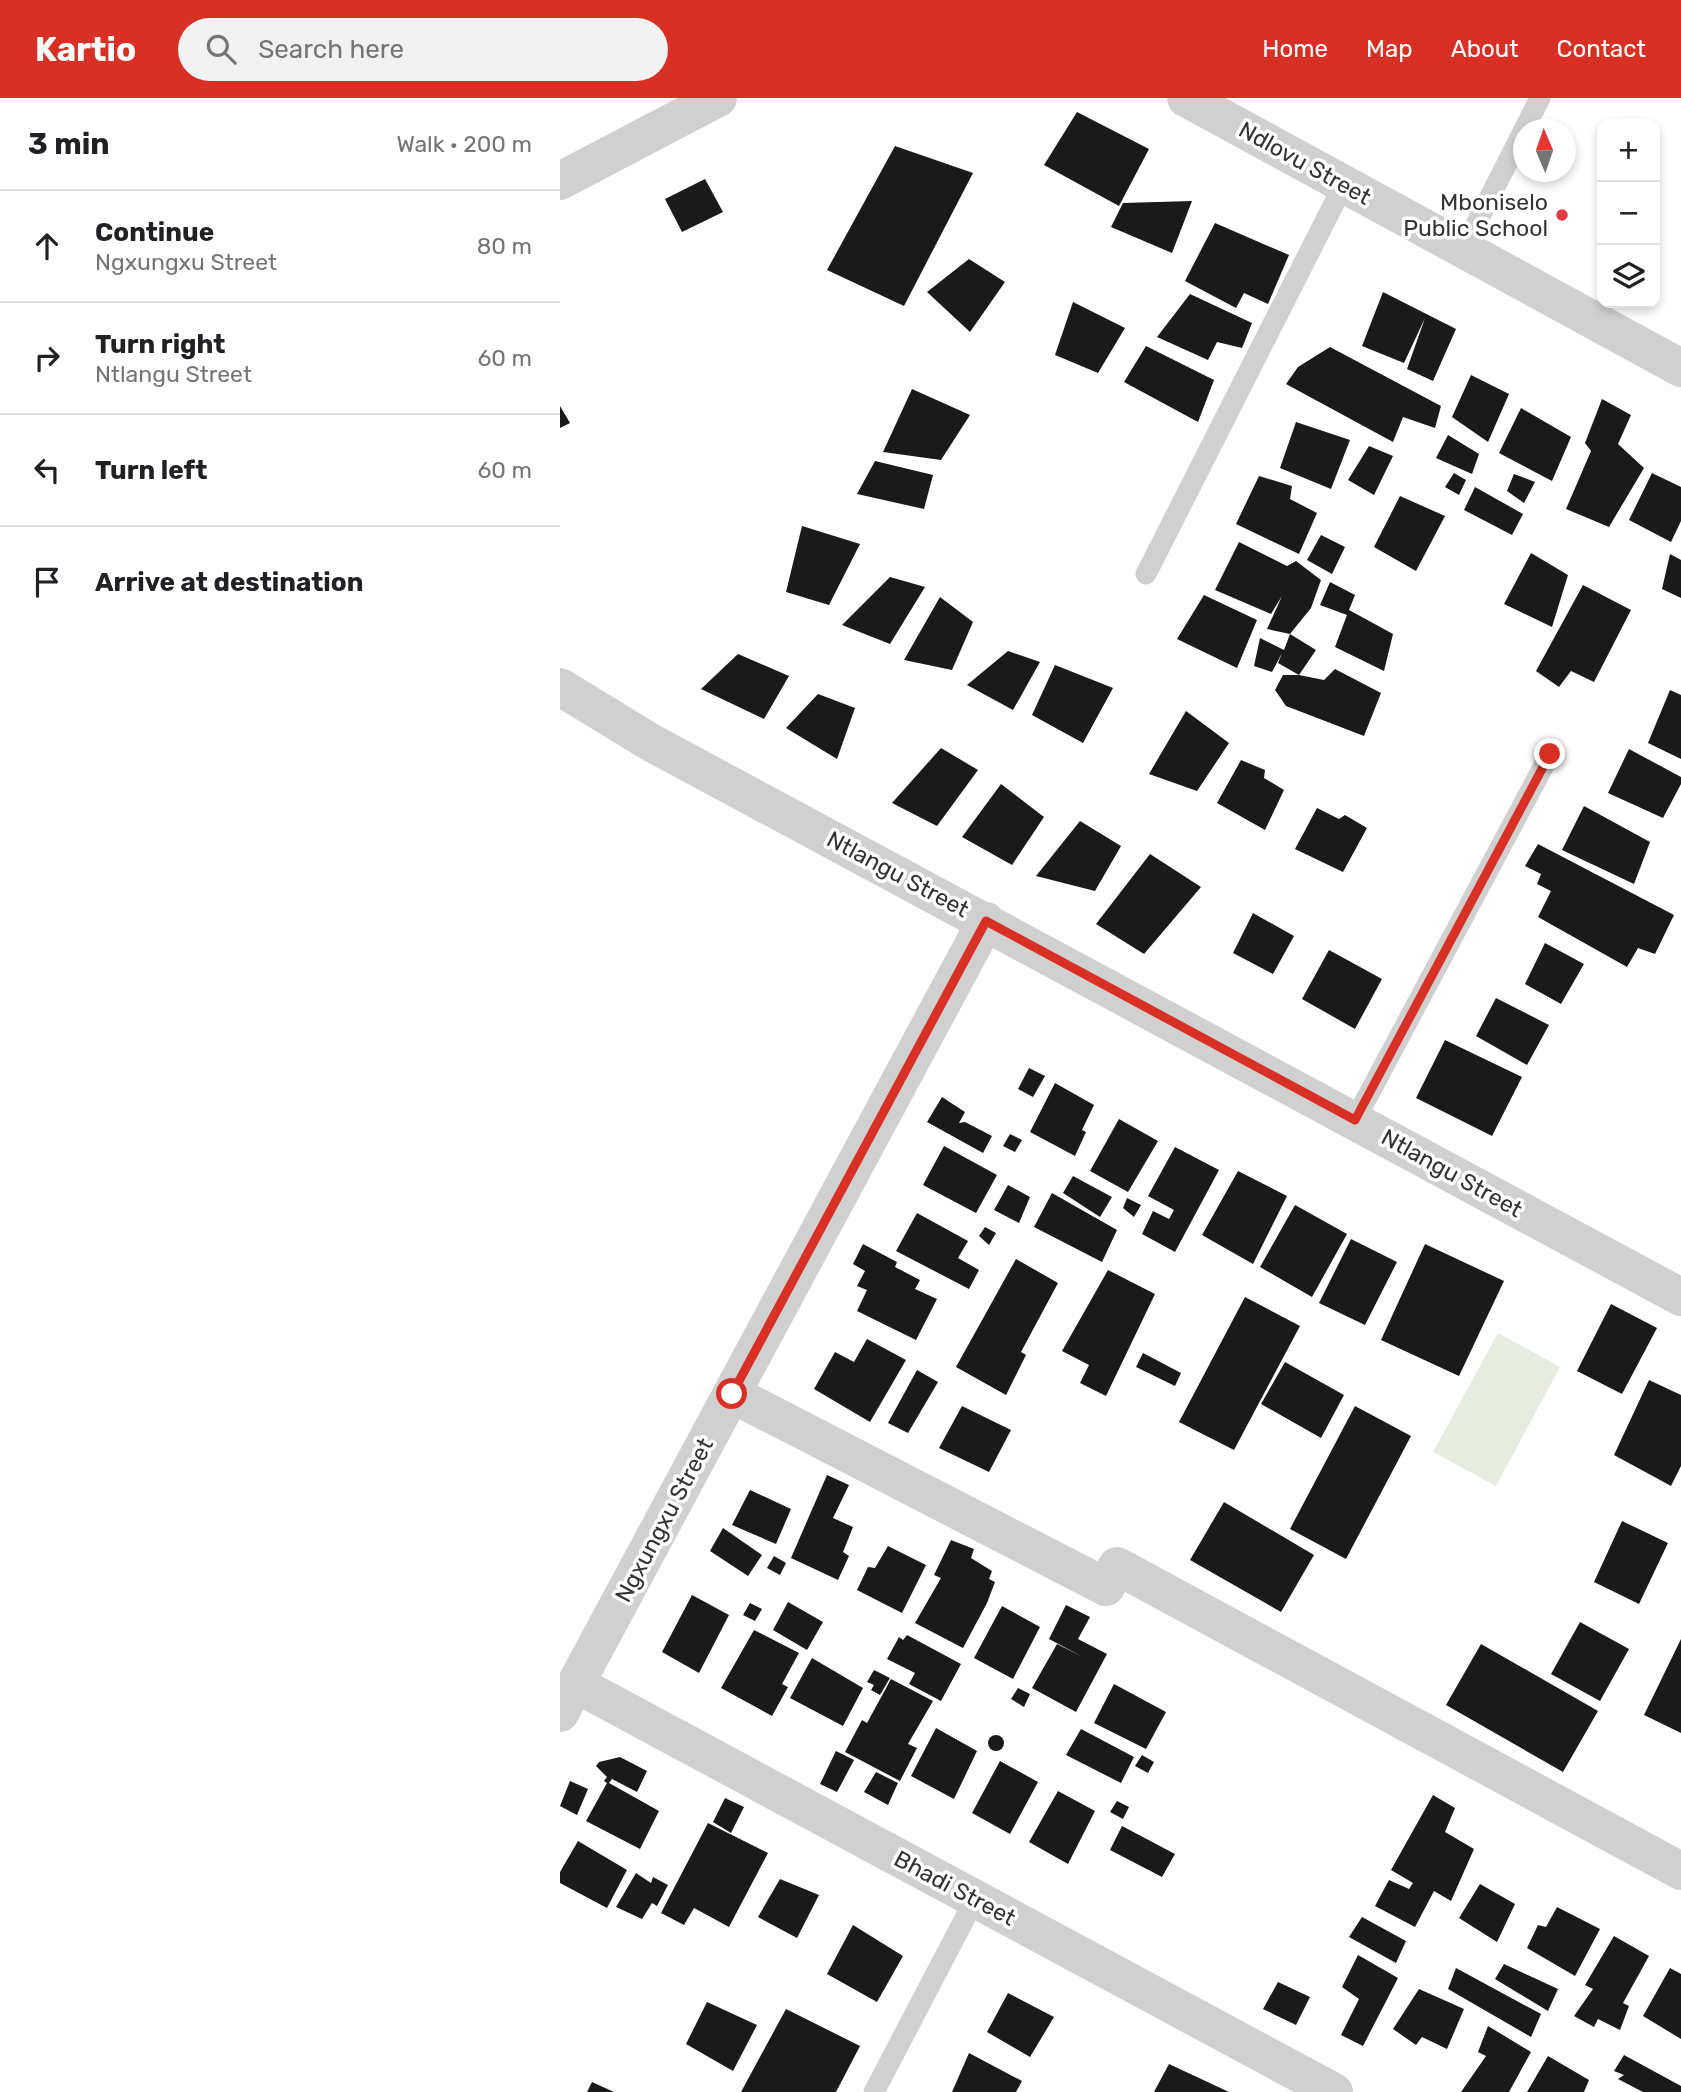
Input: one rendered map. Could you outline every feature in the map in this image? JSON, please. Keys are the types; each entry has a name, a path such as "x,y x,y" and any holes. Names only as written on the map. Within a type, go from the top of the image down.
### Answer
{"street":[{"path":"560,181 718,98"},
{"name":"Ndlovu Street","path":"1186,98 1681,369"},
{"name":"Ntlangu Street","path":"560,687 650,742 1681,1297"},
{"name":"Ngxungxu Street","path":"568,1698 986,921"},
{"path":"732,1394 1106,1587 1117,1566 1681,1871"},
{"name":"Bhadi Street","path":"568,1698 975,1899 1334,2092"}],"lane":[{"path":"1463,250 1483,203 1540,98"},
{"path":"1146,574 1344,184"},
{"path":"1355,1120 1550,754"},
{"path":"874,2092 975,1899"}],"shaded area":[{"path":"1498,1333 1560,1367 1496,1486 1433,1452"}],"building":[{"path":"1077,112 1149,149 1119,206 1044,165"},
{"path":"895,146 973,173 904,306 827,270"},
{"path":"705,179 723,212 682,232 665,199"},
{"path":"1192,201 1172,253 1111,227 1123,203"},
{"path":"1215,223 1289,255 1268,304 1244,293 1236,308 1185,281"},
{"path":"969,259 1005,282 970,332 927,292"},
{"path":"1383,292 1456,329 1433,381 1407,369 1425,318 1404,363 1362,346"},
{"path":"1190,294 1252,323 1242,348 1217,342 1208,360 1157,337"},
{"path":"1073,302 1125,328 1098,373 1055,355"},
{"path":"1146,346 1214,380 1198,422 1124,382"},
{"path":"1330,347 1441,406 1435,428 1403,417 1393,442 1286,384 1298,367"},
{"path":"1471,375 1509,394 1488,442 1452,417"},
{"path":"912,389 970,415 941,460 883,452"},
{"path":"1602,399 1631,415 1618,444 1644,468 1609,527 1566,509 1591,451 1585,443"},
{"path":"560,406 570,423 560,428"},
{"path":"1521,408 1571,437 1552,481 1499,453"},
{"path":"1296,422 1350,440 1331,489 1280,468"},
{"path":"1448,435 1479,454 1472,474 1436,458"},
{"path":"1369,446 1393,456 1374,495 1348,480"},
{"path":"875,461 933,475 924,509 857,494"},
{"path":"1454,473 1466,480 1459,495 1445,487"},
{"path":"1652,473 1681,487 1681,521 1671,542 1629,520"},
{"path":"1514,474 1535,482 1524,503 1507,491"},
{"path":"1259,476 1292,486 1290,499 1317,513 1299,554 1236,524"},
{"path":"1475,487 1523,514 1512,535 1464,510"},
{"path":"1400,496 1445,516 1416,571 1374,547"},
{"path":"802,526 860,544 829,605 786,592"},
{"path":"1321,535 1345,547 1332,574 1307,560"},
{"path":"1239,542 1287,566 1296,561 1321,580 1311,608 1290,634 1267,629 1282,596 1271,614 1215,590"},
{"path":"1531,553 1568,575 1552,627 1504,604"},
{"path":"1670,554 1681,560 1681,598 1662,589"},
{"path":"890,577 925,587 890,644 842,625"},
{"path":"1330,582 1355,595 1349,610 1393,634 1384,671 1335,647 1347,615 1320,605"},
{"path":"1583,585 1631,610 1594,682 1571,671 1559,687 1536,671"},
{"path":"1204,595 1257,620 1237,668 1177,639"},
{"path":"940,597 973,622 952,670 904,660"},
{"path":"1290,634 1316,650 1299,675 1278,663 1282,653 1272,672 1254,666 1260,638 1284,650"},
{"path":"1008,651 1040,662 1013,710 967,685"},
{"path":"738,654 789,676 764,719 701,689"},
{"path":"1055,665 1113,688 1083,743 1032,715"},
{"path":"1335,669 1381,693 1364,736 1286,706 1275,690 1283,675 1324,680"},
{"path":"1670,690 1681,695 1681,759 1648,743"},
{"path":"818,694 855,708 837,759 786,728"},
{"path":"1186,711 1229,743 1197,791 1149,774"},
{"path":"941,748 978,770 937,826 892,803"},
{"path":"1629,749 1681,777 1681,784 1663,818 1608,793"},
{"path":"1241,760 1265,770 1264,778 1284,790 1265,830 1217,803"},
{"path":"1001,784 1044,817 1012,865 962,837"},
{"path":"1584,806 1650,842 1634,884 1562,850"},
{"path":"1317,808 1339,819 1345,815 1367,828 1343,872 1295,849"},
{"path":"1080,821 1121,846 1095,891 1036,876"},
{"path":"1538,844 1674,915 1655,954 1638,948 1627,967 1538,917 1551,891 1537,884 1541,874 1525,866"},
{"path":"1150,854 1201,887 1144,954 1096,924"},
{"path":"1253,913 1294,936 1273,974 1233,953"},
{"path":"1545,943 1584,964 1561,1004 1525,984"},
{"path":"1329,950 1382,979 1355,1029 1302,999"},
{"path":"1496,998 1549,1025 1527,1065 1476,1036"},
{"path":"1445,1040 1522,1077 1492,1136 1416,1098"},
{"path":"1029,1068 1045,1076 1033,1097 1018,1089"},
{"path":"1055,1083 1094,1105 1082,1130 1086,1132 1075,1156 1030,1132"},
{"path":"942,1097 965,1112 959,1123 965,1122 992,1136 983,1153 927,1122"},
{"path":"1119,1119 1158,1141 1128,1192 1090,1171"},
{"path":"1010,1134 1022,1140 1015,1152 1003,1146"},
{"path":"944,1146 997,1175 976,1213 923,1185"},
{"path":"1175,1147 1219,1170 1175,1252 1142,1234 1153,1211 1169,1219 1174,1210 1148,1196"},
{"path":"1238,1171 1287,1196 1253,1264 1202,1235"},
{"path":"1073,1176 1112,1197 1100,1217 1063,1193"},
{"path":"1008,1185 1030,1197 1019,1223 994,1210"},
{"path":"1052,1193 1117,1230 1102,1262 1034,1227"},
{"path":"1127,1198 1141,1205 1134,1217 1123,1208"},
{"path":"1295,1205 1347,1234 1312,1297 1260,1267"},
{"path":"917,1213 968,1241 958,1258 979,1270 969,1289 896,1251"},
{"path":"985,1227 996,1233 989,1245 979,1236"},
{"path":"1351,1239 1397,1262 1365,1325 1319,1303"},
{"path":"863,1244 897,1262 895,1267 920,1280 915,1289 937,1299 916,1340 857,1311 867,1290 857,1286 865,1271 853,1264"},
{"path":"1425,1244 1504,1281 1459,1376 1381,1340"},
{"path":"1016,1259 1058,1283 1021,1352 1026,1355 1006,1395 956,1367"},
{"path":"1108,1270 1155,1294 1106,1396 1080,1383 1089,1365 1062,1351"},
{"path":"1245,1297 1300,1326 1234,1450 1179,1422"},
{"path":"1611,1304 1657,1328 1622,1394 1577,1371"},
{"path":"867,1339 906,1360 870,1422 814,1389 835,1352 854,1362"},
{"path":"1143,1353 1181,1373 1175,1386 1136,1367"},
{"path":"1285,1362 1344,1395 1321,1438 1261,1404"},
{"path":"917,1370 938,1382 908,1433 888,1423"},
{"path":"1649,1380 1681,1395 1681,1466 1671,1486 1614,1455"},
{"path":"962,1406 1011,1430 989,1472 939,1448"},
{"path":"1355,1406 1411,1436 1346,1559 1290,1529"},
{"path":"827,1475 849,1485 833,1518 853,1527 843,1552 849,1556 838,1580 791,1558"},
{"path":"750,1490 791,1509 776,1544 732,1525"},
{"path":"1224,1502 1314,1555 1281,1612 1190,1560"},
{"path":"1622,1521 1668,1543 1639,1604 1594,1582"},
{"path":"723,1528 762,1555 748,1576 710,1551"},
{"path":"951,1540 974,1549 971,1558 992,1571 989,1579 995,1582 963,1648 915,1623 941,1578 934,1575"},
{"path":"888,1546 926,1565 902,1613 857,1590 868,1567 875,1568"},
{"path":"774,1556 786,1563 780,1575 767,1568"},
{"path":"692,1595 729,1615 699,1673 662,1652"},
{"path":"788,1602 823,1622 807,1650 773,1630"},
{"path":"750,1603 762,1609 755,1621 743,1615"},
{"path":"1066,1605 1090,1617 1078,1639 1107,1654 1076,1712 1032,1688 1057,1644 1083,1657 1049,1639"},
{"path":"1002,1606 1040,1627 1013,1679 974,1658"},
{"path":"1580,1622 1629,1649 1600,1701 1551,1674"},
{"path":"754,1630 799,1653 782,1684 788,1687 772,1716 721,1688"},
{"path":"907,1635 961,1664 941,1701 909,1684 915,1673 887,1659 899,1637 903,1640"},
{"path":"1681,1639 1681,1733 1644,1715"},
{"path":"1481,1644 1598,1711 1563,1772 1446,1705"},
{"path":"812,1658 863,1688 843,1726 790,1698"},
{"path":"874,1670 890,1678 880,1695 871,1690 874,1685 867,1682"},
{"path":"891,1679 933,1701 908,1744 917,1748 900,1781 845,1752 862,1720 867,1723"},
{"path":"1114,1684 1166,1712 1146,1749 1094,1723"},
{"path":"1018,1688 1030,1694 1024,1707 1011,1699"},
{"path":"936,1728 977,1751 954,1799 911,1776"},
{"path":"1081,1729 1134,1757 1121,1783 1066,1755"},
{"path":"996,1735 1002,1737 1002,1749 996,1751 990,1749 988,1743 990,1737"},
{"path":"836,1751 854,1760 837,1792 820,1784"},
{"path":"1142,1755 1154,1762 1148,1773 1135,1766"},
{"path":"620,1757 647,1771 637,1792 612,1779 609,1783 659,1811 640,1849 586,1821 607,1783 604,1781 607,1777 596,1766 599,1762"},
{"path":"1000,1761 1038,1782 1010,1834 972,1813"},
{"path":"876,1772 898,1783 888,1805 864,1792"},
{"path":"570,1781 588,1789 577,1815 560,1806"},
{"path":"1058,1791 1095,1811 1068,1864 1029,1842"},
{"path":"1433,1795 1455,1808 1445,1832 1474,1849 1451,1901 1434,1891 1415,1927 1375,1906 1389,1880 1409,1889 1413,1883 1391,1870"},
{"path":"725,1798 744,1807 731,1833 713,1822"},
{"path":"1117,1801 1129,1807 1123,1819 1110,1812"},
{"path":"708,1823 768,1853 729,1927 694,1908 684,1925 661,1913"},
{"path":"1122,1826 1175,1854 1162,1877 1110,1850"},
{"path":"578,1841 627,1870 607,1908 560,1883 560,1872"},
{"path":"636,1873 651,1883 653,1877 668,1885 657,1906 652,1903 642,1919 616,1907"},
{"path":"780,1879 819,1895 797,1938 758,1917"},
{"path":"1480,1884 1515,1904 1497,1942 1459,1918"},
{"path":"1557,1907 1600,1929 1575,1976 1527,1948 1538,1925 1546,1927"},
{"path":"1362,1917 1406,1941 1396,1963 1349,1937"},
{"path":"853,1925 903,1956 877,2002 827,1974"},
{"path":"1614,1936 1649,1956 1623,2003 1629,2006 1620,2030 1598,2019 1594,2027 1574,2016 1593,1989 1585,1985"},
{"path":"1358,1955 1398,1978 1363,2046 1341,2035 1359,1999 1342,1987"},
{"path":"1504,1964 1558,1989 1548,2011 1495,1979"},
{"path":"1456,1968 1541,2014 1531,2037 1448,1989"},
{"path":"1670,1968 1681,1974 1681,2039 1643,2016"},
{"path":"1278,1982 1310,1997 1296,2025 1263,2009"},
{"path":"1419,1989 1464,2009 1447,2049 1422,2037 1416,2045 1393,2029"},
{"path":"1008,1993 1054,2017 1030,2057 987,2032"},
{"path":"707,2002 757,2025 733,2071 686,2044"},
{"path":"786,2009 860,2046 836,2092 741,2092"},
{"path":"1488,2026 1531,2052 1509,2092 1461,2092 1486,2056 1478,2052"},
{"path":"969,2053 1022,2081 1016,2092 952,2092"},
{"path":"1624,2055 1681,2086 1681,2092 1643,2092 1618,2079 1624,2075 1614,2071"},
{"path":"1548,2056 1589,2080 1584,2092 1527,2092"},
{"path":"1169,2064 1229,2092 1154,2092"},
{"path":"592,2082 614,2092 587,2092"}],"place":[{"name":"Mboniselo Public School","path":"1562,215"}],"route":[{"path":"732,1394 986,921 1355,1120 1550,754"}]}
